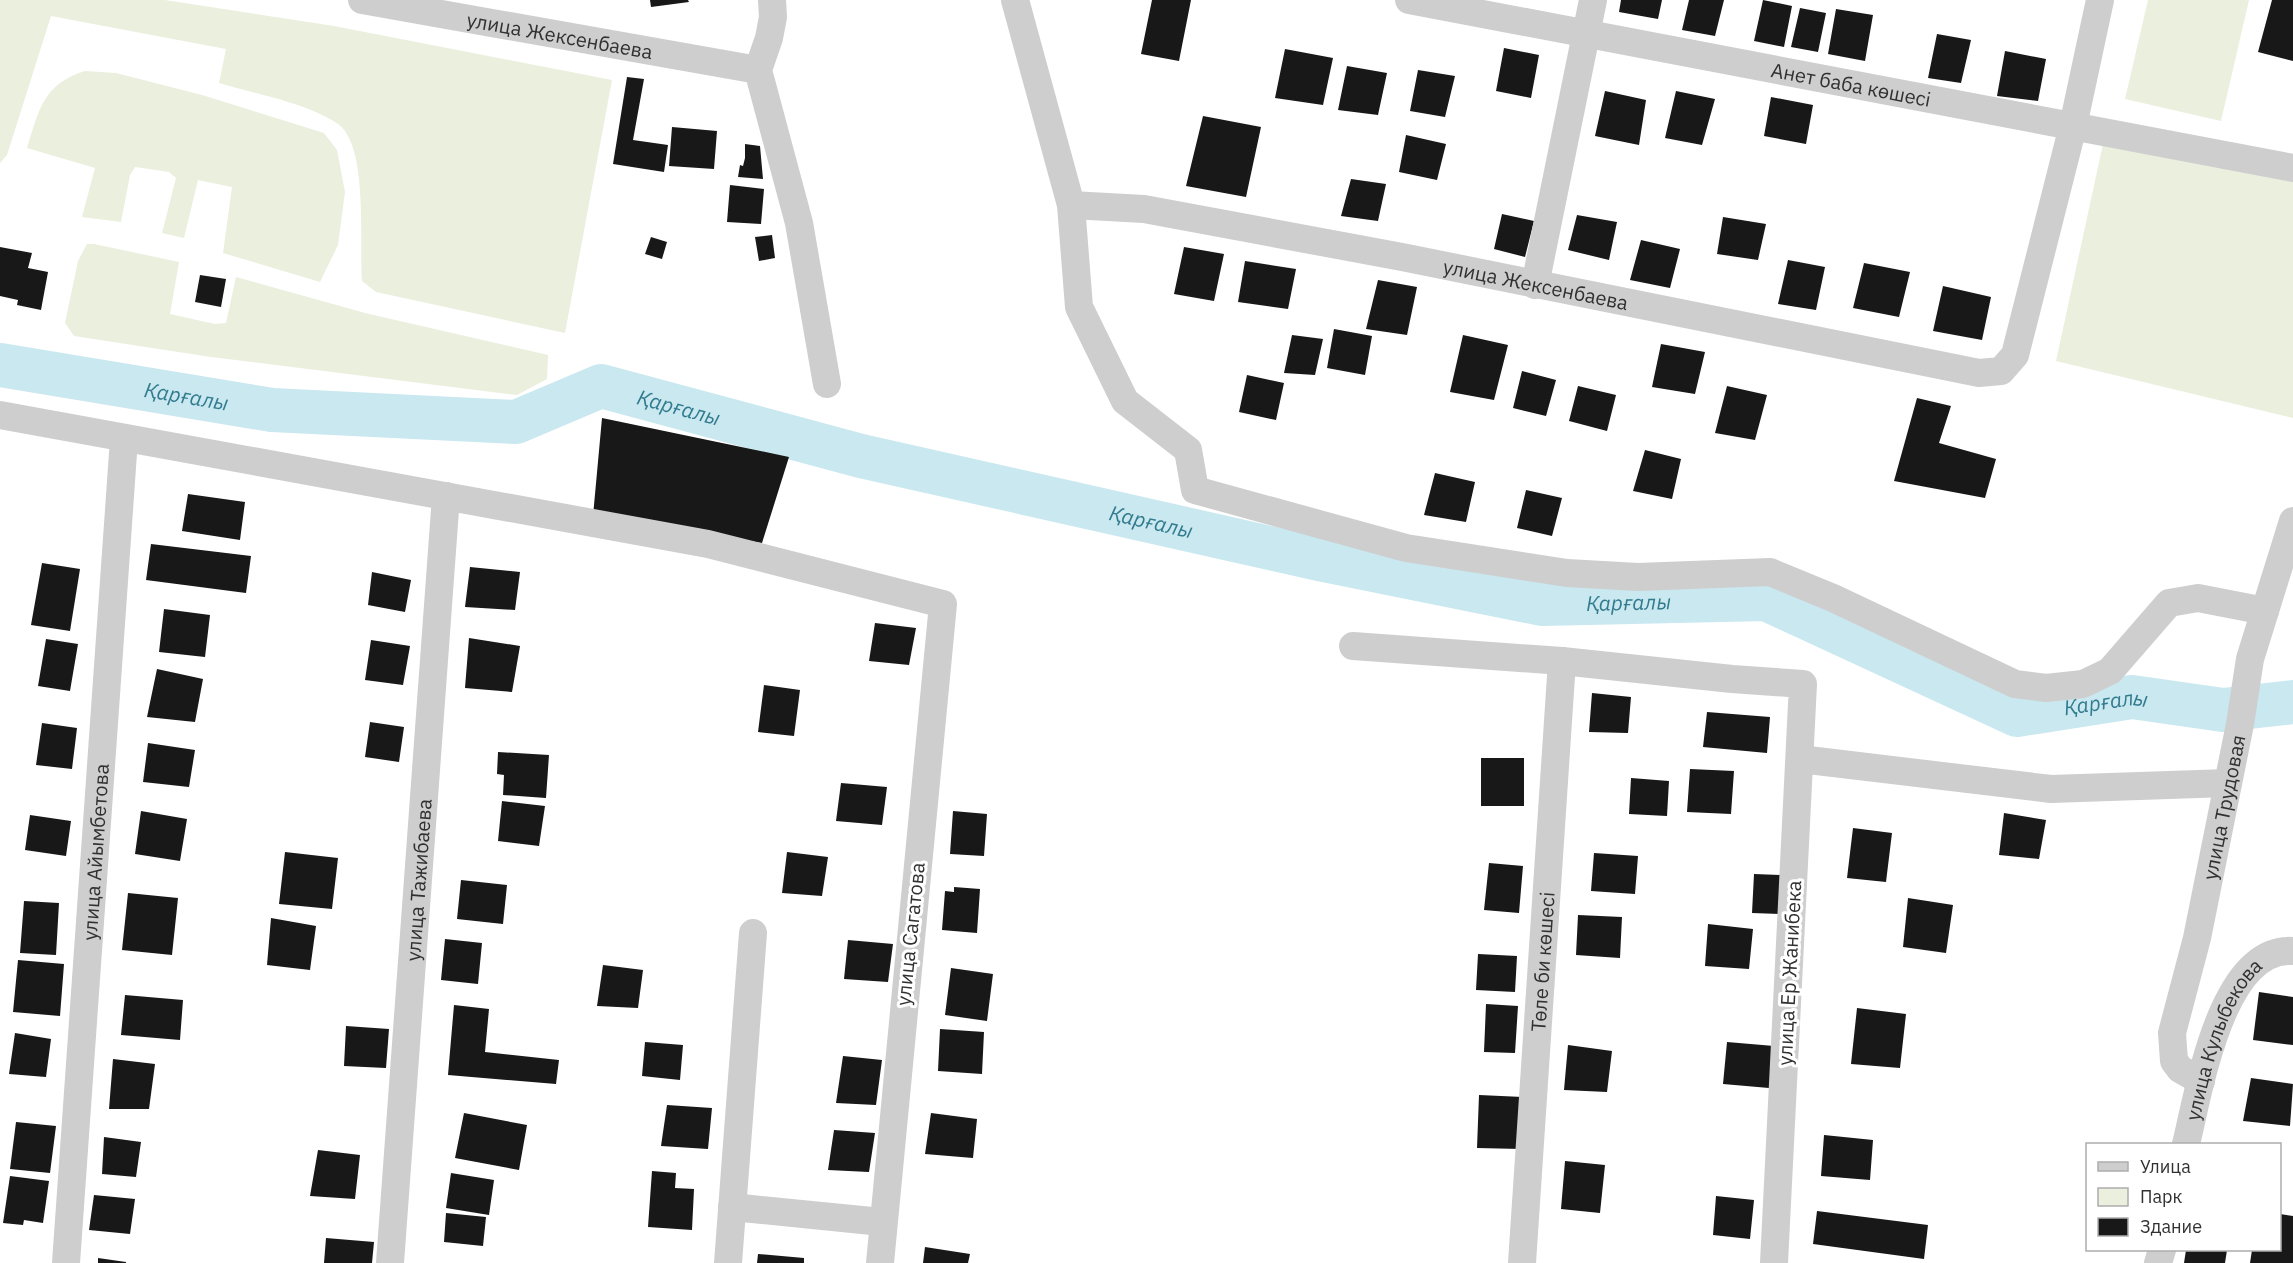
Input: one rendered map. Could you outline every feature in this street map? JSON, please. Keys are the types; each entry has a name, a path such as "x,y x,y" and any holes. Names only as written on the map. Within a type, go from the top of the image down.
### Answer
{"street":[{"name":"улица Жексенбаева","path":"362,0 758,70"},
{"path":"772,0 773,17 770,38 758,70 799,224 827,384"},
{"path":"1015,0 1071,205 1079,307 1125,401 1188,450 1195,490 1406,548 1567,573 1638,577 1770,572 1833,598 2015,684 2046,688 2083,684 2110,671 2169,603 2198,598 2265,611"},
{"name":"Анет баба көшесі","path":"1409,0 2293,168"},
{"path":"1535,285 1593,0"},
{"path":"2073,126 2100,0"},
{"name":"улица Жексенбаева","path":"1071,205 1144,209 1979,374 2001,370 2015,355 2073,126"},
{"path":"0,415 446,496"},
{"name":"улица Айымбетова","path":"66,1263 124,439"},
{"name":"улица Сагатова","path":"446,496 708,544 943,604 882,1222 880,1263"},
{"name":"улица Тажибаева","path":"390,1263 446,496"},
{"name":"улица Трудовая","path":"2201,1081 2180,1069 2174,1061 2172,1033 2197,938 2240,724 2250,658 2293,521"},
{"path":"1353,646 1562,661"},
{"name":"улица Ер Жанибека","path":"1562,661 1803,684 1774,1263"},
{"name":"Төле би көшесі","path":"1522,1263 1562,661"},
{"path":"1800,759 2050,789 2228,783"},
{"path":"728,1263 753,933"},
{"name":"улица Кулыбекова","path":"2186,1143 2201,1081 2224,1009 2241,976 2268,955 2286,951"},
{"path":"732,1207 882,1222"}],"green space":[{"path":"0,0 165,0 334,26 612,80 565,333 376,292 362,281 358,174 348,136 338,124 312,110 219,83 226,49 51,16 7,155 0,163"},
{"path":"2148,0 2249,0 2221,121 2125,99"},
{"path":"85,71 116,73 202,95 324,133 337,150 345,192 338,245 320,282 223,253 232,187 198,180 184,238 162,233 176,178 169,172 135,167 130,175 121,222 82,217 95,168 27,148 40,110 51,91 71,76"},
{"path":"2103,144 2293,182 2293,418 2056,361"},
{"path":"87,244 179,262 170,314 215,324 226,323 236,277 365,313 548,355 547,379 517,395 211,357 74,336 65,323 78,261"}],"building":[{"path":"650,0 688,0 689,2 651,7"},
{"path":"1152,0 1191,0 1179,61 1141,54"},
{"path":"1621,0 1662,0 1658,19 1619,12"},
{"path":"1689,0 1724,0 1715,36 1682,30"},
{"path":"1763,0 1792,6 1784,47 1754,41"},
{"path":"2272,0 2293,0 2293,61 2258,52"},
{"path":"1800,8 1826,13 1818,52 1791,47"},
{"path":"1836,9 1873,15 1865,61 1828,54"},
{"path":"1937,34 1971,40 1961,83 1928,78"},
{"path":"1504,48 1539,55 1531,98 1496,91"},
{"path":"1285,49 1333,58 1323,105 1275,98"},
{"path":"2005,51 2046,59 2038,101 1997,96"},
{"path":"1347,66 1387,73 1378,115 1338,110"},
{"path":"1418,70 1455,76 1445,117 1410,111"},
{"path":"627,77 644,79 633,140 668,145 664,172 613,164"},
{"path":"1605,91 1646,100 1639,145 1595,136"},
{"path":"1676,91 1715,99 1702,145 1665,138"},
{"path":"1771,97 1813,105 1806,144 1764,136"},
{"path":"1203,116 1261,127 1246,197 1186,186"},
{"path":"672,127 717,131 714,169 669,166"},
{"path":"1406,135 1446,144 1437,180 1399,172"},
{"path":"745,144 760,146 763,179 738,177 740,165 743,166 745,158"},
{"path":"1351,179 1386,184 1378,221 1341,216"},
{"path":"730,185 764,189 761,224 727,222"},
{"path":"1502,214 1534,221 1525,257 1494,249"},
{"path":"1577,215 1617,222 1609,260 1568,250"},
{"path":"1723,217 1766,224 1758,260 1717,254"},
{"path":"772,235 775,258 759,261 755,237"},
{"path":"651,237 667,242 662,259 645,254"},
{"path":"1641,240 1680,249 1670,288 1630,280"},
{"path":"0,247 32,253 28,268 48,272 41,310 17,305 18,300 0,296"},
{"path":"1184,247 1224,254 1214,301 1174,294"},
{"path":"1788,260 1825,267 1816,310 1778,304"},
{"path":"1245,261 1296,269 1288,309 1238,302"},
{"path":"1864,263 1910,272 1899,317 1853,308"},
{"path":"200,275 226,279 221,307 195,302"},
{"path":"1378,280 1417,287 1407,335 1366,329"},
{"path":"1943,286 1991,297 1982,340 1933,331"},
{"path":"1334,329 1372,336 1365,375 1327,368"},
{"path":"1292,335 1323,339 1315,375 1284,373"},
{"path":"1463,335 1508,345 1494,400 1450,392"},
{"path":"1661,344 1705,352 1695,394 1652,387"},
{"path":"1522,371 1556,380 1546,416 1513,408"},
{"path":"1247,375 1284,383 1276,420 1239,412"},
{"path":"1578,386 1616,395 1607,431 1569,421"},
{"path":"1727,386 1767,395 1755,440 1715,433"},
{"path":"1917,398 1951,406 1939,443 1996,459 1985,498 1894,481"},
{"path":"602,418 789,457 762,543 593,516"},
{"path":"1645,450 1681,459 1672,499 1633,491"},
{"path":"1435,473 1475,482 1466,522 1424,515"},
{"path":"1526,490 1562,498 1552,536 1517,528"},
{"path":"188,494 245,502 240,540 182,531"},
{"path":"151,544 251,556 246,593 146,580"},
{"path":"42,563 80,569 70,631 31,625"},
{"path":"470,567 520,572 515,610 465,607"},
{"path":"372,572 411,580 405,612 368,605"},
{"path":"164,609 210,615 205,657 159,652"},
{"path":"875,623 916,628 909,665 869,661"},
{"path":"469,638 520,646 512,692 465,688"},
{"path":"46,639 78,644 70,691 38,686"},
{"path":"371,640 410,646 403,685 365,680"},
{"path":"157,669 203,679 195,722 147,717"},
{"path":"764,685 800,690 794,736 758,732"},
{"path":"1592,693 1631,697 1628,733 1589,732"},
{"path":"1707,712 1770,717 1767,753 1703,747"},
{"path":"370,722 404,727 399,762 365,757"},
{"path":"42,723 77,728 72,769 36,765"},
{"path":"148,743 195,750 189,787 143,782"},
{"path":"498,752 549,755 546,798 503,795 504,775 497,774"},
{"path":"1481,758 1524,758 1524,806 1481,806"},
{"path":"1690,769 1734,771 1731,814 1687,812"},
{"path":"1631,778 1669,781 1667,816 1629,814"},
{"path":"841,783 887,787 882,825 836,821"},
{"path":"502,801 545,806 539,846 498,841"},
{"path":"141,811 187,819 180,861 135,854"},
{"path":"953,811 987,814 984,856 950,854"},
{"path":"2004,813 2046,820 2039,859 1999,855"},
{"path":"30,815 71,821 66,856 25,850"},
{"path":"1853,828 1892,833 1886,882 1847,878"},
{"path":"285,852 338,858 332,909 279,904"},
{"path":"787,852 828,857 822,896 782,893"},
{"path":"1594,853 1638,856 1635,894 1591,891"},
{"path":"1489,863 1523,866 1519,913 1484,910"},
{"path":"1754,874 1783,875 1781,914 1752,913"},
{"path":"461,880 507,885 503,924 457,919"},
{"path":"954,887 980,889 977,933 942,930 945,891 954,892"},
{"path":"128,893 178,898 172,955 122,950"},
{"path":"1908,898 1953,905 1946,953 1903,947"},
{"path":"24,901 59,903 56,955 20,953"},
{"path":"1578,915 1622,917 1620,958 1576,955"},
{"path":"271,918 316,926 310,970 267,965"},
{"path":"1708,924 1753,929 1749,969 1705,966"},
{"path":"445,939 482,943 478,984 441,980"},
{"path":"848,940 893,944 888,982 844,979"},
{"path":"1478,954 1517,956 1515,992 1476,990"},
{"path":"18,960 64,964 60,1016 13,1012"},
{"path":"603,965 643,970 638,1008 597,1006"},
{"path":"951,968 993,974 987,1021 945,1015"},
{"path":"2259,992 2293,997 2293,1045 2253,1040"},
{"path":"125,995 183,1000 180,1040 121,1035"},
{"path":"1486,1004 1518,1006 1515,1053 1484,1052"},
{"path":"454,1005 489,1009 485,1052 559,1060 556,1084 448,1075"},
{"path":"1857,1008 1906,1014 1900,1068 1851,1064"},
{"path":"346,1026 389,1029 386,1068 344,1066"},
{"path":"940,1029 984,1032 982,1074 938,1071"},
{"path":"15,1033 51,1039 46,1077 9,1074"},
{"path":"645,1042 683,1045 680,1080 642,1076"},
{"path":"1727,1042 1774,1046 1769,1088 1723,1084"},
{"path":"1568,1045 1612,1051 1607,1092 1564,1090"},
{"path":"843,1056 882,1060 876,1105 836,1103"},
{"path":"113,1059 155,1064 149,1109 109,1109"},
{"path":"2251,1078 2293,1084 2290,1126 2243,1121"},
{"path":"1479,1095 1523,1097 1521,1149 1477,1148"},
{"path":"667,1105 712,1108 708,1149 661,1146"},
{"path":"464,1113 527,1125 519,1170 455,1158"},
{"path":"931,1113 977,1119 973,1158 925,1154"},
{"path":"16,1122 56,1126 50,1173 10,1169"},
{"path":"834,1130 875,1133 869,1172 828,1170"},
{"path":"1824,1135 1873,1140 1870,1180 1821,1176"},
{"path":"104,1137 141,1142 136,1177 102,1174"},
{"path":"318,1150 360,1155 355,1199 310,1196"},
{"path":"1565,1161 1605,1165 1600,1213 1561,1209"},
{"path":"652,1171 676,1173 675,1188 694,1189 692,1230 648,1227"},
{"path":"451,1173 494,1180 489,1215 446,1208"},
{"path":"10,1176 49,1181 43,1223 24,1220 23,1225 3,1223"},
{"path":"94,1195 135,1199 130,1234 89,1230"},
{"path":"1716,1196 1754,1200 1750,1239 1713,1235"},
{"path":"1817,1211 1928,1225 1924,1259 1813,1244"},
{"path":"446,1213 486,1217 483,1246 444,1242"},
{"path":"2281,1214 2293,1216 2293,1263 2250,1263 2252,1251 2281,1251"},
{"path":"326,1238 374,1242 372,1263 324,1263"},
{"path":"925,1247 970,1254 968,1263 923,1263"},
{"path":"2186,1251 2227,1251 2225,1263 2184,1263"},
{"path":"758,1254 804,1258 804,1263 757,1263"},
{"path":"98,1258 126,1262 126,1263 98,1263"}],"waterway":[{"name":"Қарғалы","path":"0,365 272,410 516,422 601,386 861,456 1319,559 1542,604 1766,599 2017,715 2132,697 2223,710 2293,702"}]}
